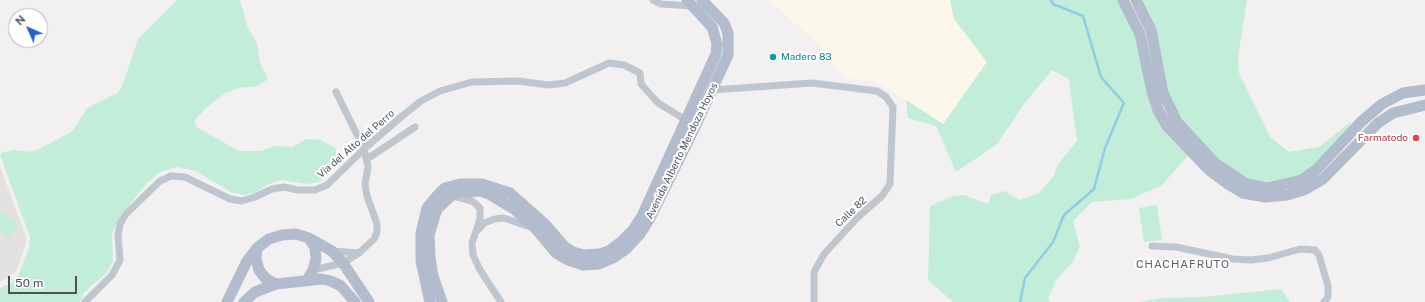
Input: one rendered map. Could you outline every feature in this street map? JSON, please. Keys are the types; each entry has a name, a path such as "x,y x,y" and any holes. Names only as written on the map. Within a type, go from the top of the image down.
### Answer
{"main road":[{"name":"Avenida Alberto Mendoza Hoyos","path":"452,195 461,192 481,191 489,194 514,209 535,228 556,253 568,260 583,265 599,264 626,249 650,218 728,55 728,33 719,16 702,0"},
{"path":"1123,0 1140,34 1152,92 1158,110 1167,126 1209,170 1243,193 1265,197 1287,195 1304,190 1322,179 1378,123 1393,113 1425,105"},
{"path":"1136,0 1152,30 1163,93 1177,122 1215,163 1245,183 1267,188 1302,180 1317,169 1361,122 1382,104 1403,94 1425,90"},
{"name":"Avenida Alberto Mendoza Hoyos","path":"430,302 421,261 421,233 427,208 436,196 445,188 460,184 482,184 510,193 529,208 564,246 573,252 584,255 599,254 609,251 633,230 642,216 716,54 717,44 712,27 690,3"},
{"path":"442,302 433,276 429,235 437,209 452,195"},
{"path":"227,302 247,261 257,248 269,239 282,235 296,234 309,238 332,251 343,263 369,302"},
{"path":"309,238 315,248 316,259 310,275"},
{"path":"257,248 256,259 259,270 266,278 276,284"},
{"path":"244,302 255,292 276,284 310,275 331,281 341,286 355,302"}],"street":[{"path":"653,0 661,4 690,3"},
{"name":"Vía del Alto del Perro","path":"85,302 112,275 120,260 118,236 120,224 126,214 160,181 171,176 185,177 230,199 242,201 272,189 284,187 298,190 315,190 327,185 364,149 421,101 440,91 472,82 518,81 549,85 565,83 609,63 624,65 640,73 641,84 658,103 686,120"},
{"name":"Calle 82","path":"712,90 812,83 877,91 886,97 893,107 890,184 882,196 858,217 824,254 814,272 814,302"},
{"path":"310,275 343,263 359,253 374,239 377,232 377,224 365,184 368,167 367,159 364,149 336,92"},
{"path":"367,159 415,127"},
{"path":"452,195 472,201 480,208 480,219 472,243 473,255 480,270 501,302"},
{"path":"475,233 484,224 495,219 504,218 535,228"},
{"path":"1152,246 1176,247 1234,259 1251,260 1268,258 1300,248 1315,250 1328,286 1328,297 1324,302"},
{"path":"332,251 359,253"}],"shaded area":[{"path":"768,0 950,0 954,19 987,62 943,124 877,82 844,78 817,42"},
{"path":"0,166 27,240 16,272 0,282"}],"green space":[{"path":"177,0 240,0 247,26 257,43 260,63 268,79 258,86 238,88 224,94 206,108 194,121 196,127 239,151 261,151 275,146 292,147 307,139 320,140 336,148 336,163 329,173 319,182 307,184 281,180 269,184 255,193 244,195 231,192 196,171 177,167 160,172 147,183 122,214 112,233 113,262 107,272 84,293 80,302 0,302 0,288 11,283 19,274 29,248 30,237 0,155 4,152 14,150 31,152 41,148 73,131 87,108 118,93 123,84 138,39"},
{"path":"950,0 1120,0 1130,11 1158,110 1192,151 1162,185 1131,199 1092,202 1073,221 1080,247 1072,263 1056,280 1048,299 1050,302 953,302 928,280 930,206 953,196 964,195 988,204 991,195 1004,191 1020,200 1039,193 1053,177 1058,164 1077,141 1069,79 1052,70 1024,104 997,144 956,172 936,126 908,118 906,100 943,124 987,62 954,19"},
{"path":"1136,0 1247,0 1238,57 1239,73 1270,137 1289,152 1319,147 1352,121 1336,150 1317,169 1267,188 1215,163 1168,107 1151,30"},
{"path":"1157,205 1162,240 1144,242 1139,208"},
{"path":"0,212 18,224 8,238 0,232"},
{"path":"1281,289 1290,302 1141,302 1161,298 1203,297"}],"waterway":[{"path":"1020,302 1025,278 1053,242 1064,215 1094,189 1105,148 1124,103 1101,77 1083,16 1053,4 1051,0"}],"place":[{"name":"Madero 83","path":"773,57"},
{"name":"Farmatodo","path":"1416,138"}],"district":[{"name":"CHACHAFRUTO","path":"1183,265"}]}
